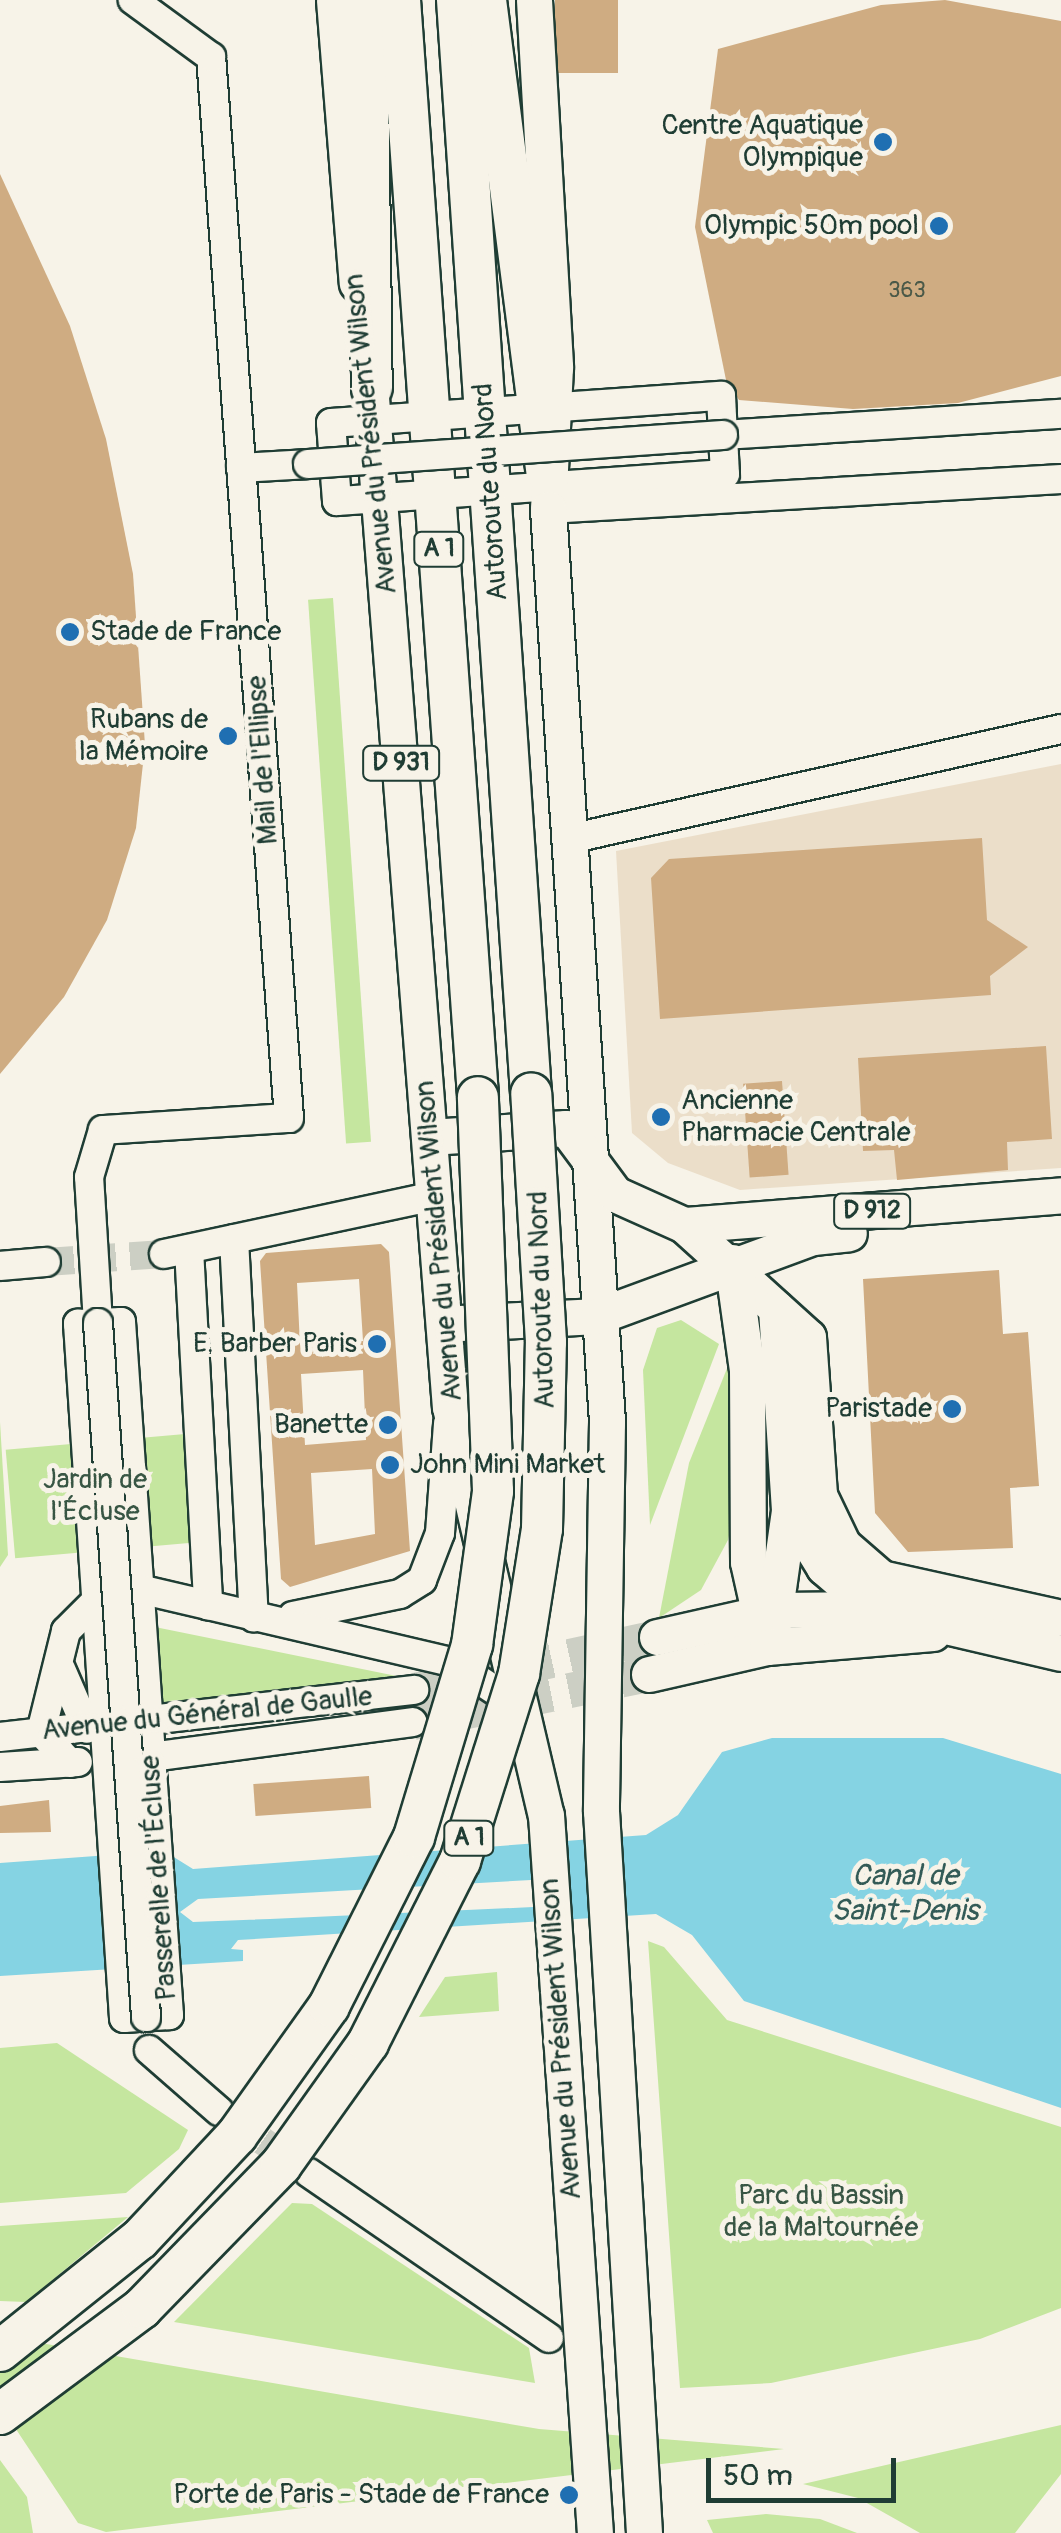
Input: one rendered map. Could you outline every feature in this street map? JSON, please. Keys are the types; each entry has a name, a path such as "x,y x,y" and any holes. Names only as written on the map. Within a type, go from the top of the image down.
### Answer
{"highway":[{"path":"367,0 373,404"},
{"name":"Autoroute du Nord","path":"0,2351 140,2239 237,2136 329,2006 414,1837 462,1688 493,1491 478,1097 400,0"},
{"name":"Autoroute du Nord","path":"0,2414 142,2308 281,2165 368,2043 460,1861 519,1674 542,1528 546,1342 457,0"},
{"path":"486,0 544,408 547,489"}],"main road":[{"name":"Avenue du Président Wilson","path":"334,0 349,229 373,404 450,1407 528,1713 546,1815 595,2533"},
{"path":"534,0 544,408"},
{"name":"Avenue du Président Wilson","path":"547,489 610,1526 601,1811 613,1962 644,2533"},
{"name":"D 912","path":"430,1137 566,1128 615,1194 684,1225 1061,1195"},
{"name":"D 912","path":"444,1324 598,1316 813,1237 1061,1216"},
{"path":"728,1223 747,1370 748,1562 766,1624"},
{"path":"684,1225 808,1337 819,1495 843,1544 881,1578 1061,1618"},
{"path":"766,1624 788,1510 776,1308"},
{"path":"788,1510 824,1567 873,1609"},
{"path":"702,1626 748,1562"},
{"path":"649,1674 766,1624 873,1609 1061,1653"},
{"path":"657,1637 702,1626 766,1624 963,1631"}],"street":[{"name":"Mail de l'Ellipse","path":"98,1323 89,1177 102,1130 289,1118 211,57 133,0"},
{"path":"373,404 429,416 720,396 725,474 547,489"},
{"path":"241,468 1061,414"},
{"path":"380,498 491,490 1061,479"},
{"path":"570,838 1061,730"},
{"path":"208,1606 177,1251 434,1196"},
{"path":"234,1238 261,1618"},
{"path":"0,1266 46,1262"},
{"name":"Passerelle de l'Écluse","path":"98,1323 146,2017"},
{"path":"261,1618 363,1603 422,1580 440,1532 450,1407"},
{"path":"61,1669 87,1729 70,1762 40,1732 61,1669 66,1631 114,1583 452,1662 528,1713"},
{"name":"Avenue du Général de Gaulle","path":"0,1737 414,1690"},
{"name":"Avenue du Général de Gaulle","path":"0,1767 414,1722"},
{"path":"149,2050 218,2111"},
{"path":"309,2173 549,2338"}],"shaded area":[{"path":"1061,764 1061,1168 740,1190 668,1163 632,1133 616,851"}],"green space":[{"path":"333,598 371,1142 346,1143 308,600"},
{"path":"681,1320 719,1344 650,1525 643,1370 657,1328"},
{"path":"730,1361 740,1487 728,1540 701,1590 659,1618 689,1463"},
{"path":"0,1422 8,1555 0,1567"},
{"name":"Jardin de l'Écluse","path":"185,1434 194,1543 15,1558 6,1450"},
{"path":"145,1625 421,1681 151,1709"},
{"name":"Parc du Bassin de la Maltournée","path":"648,1941 664,1947 727,2020 1061,2127 1061,2308 980,2339 771,2383 680,2388"},
{"path":"497,1972 499,2011 419,2017 445,1977"},
{"path":"57,2043 188,2130 179,2149 126,2193 0,2203 0,2048"},
{"path":"292,2203 312,2204 529,2348 535,2383 174,2322"},
{"path":"128,2217 26,2302 0,2301 0,2226"},
{"path":"0,2336 539,2429 784,2449 106,2532 78,2523 0,2405"},
{"path":"1061,2425 1061,2474 1015,2533 920,2533 858,2498 803,2484"},
{"path":"0,2460 27,2497 33,2533 0,2533"},
{"path":"766,2514 820,2519 857,2533 713,2533 707,2520"}],"water":[{"name":"Canal de Saint-Denis","path":"772,1738 943,1738 1061,1774 1061,2108 744,2001 692,1935 656,1914 238,1940 231,1949 243,1950 243,1961 0,1976 0,1863 164,1851 193,1869 646,1835 678,1815 722,1752","holes":["531,1880 560,1887 560,1897 533,1907 193,1922 180,1912 198,1899"]}],"building":[{"path":"555,0 618,0 618,73 555,73"},
{"name":"Centre Aquatique Olympique","path":"945,0 1061,21 1061,376 958,403 853,409 739,400 726,380 695,227 718,49 881,5"},
{"name":"Stade de France","path":"0,174 70,326 106,439 133,574 145,745 136,828 107,920 64,997 0,1074"},
{"path":"982,838 987,920 1028,947 990,976 991,995 660,1019 651,878 669,859"},
{"path":"1046,1046 1052,1139 1007,1142 1008,1170 897,1180 894,1150 863,1151 858,1058"},
{"path":"782,1081 789,1175 750,1177 743,1084"},
{"path":"381,1244 389,1252 410,1551 290,1587 281,1579 260,1261 266,1253","holes":["359,1279 363,1341 300,1345 297,1283","363,1370 366,1440 305,1445 301,1374","372,1469 375,1534 315,1545 311,1473"]},
{"name":"Paristade","path":"999,1270 1003,1334 1028,1332 1039,1486 1010,1488 1013,1548 908,1552 875,1513 863,1279"},
{"path":"369,1776 371,1808 256,1816 253,1784"},
{"path":"49,1800 51,1832 0,1833 0,1806"}],"tunnel":[{"path":"46,1262 164,1254"},
{"path":"414,1690 657,1637"},
{"path":"413,1722 649,1674"},
{"path":"228,2117 300,2167"}],"place":[{"name":"Centre Aquatique Olympique","path":"883,142"},
{"name":"Olympic 50m pool","path":"939,226"},
{"name":"Stade de France","path":"70,632"},
{"name":"Rubans de la Mémoire","path":"228,736"},
{"name":"Ancienne Pharmacie Centrale","path":"661,1117"},
{"name":"E. Barber Paris","path":"377,1344"},
{"name":"Paristade","path":"952,1409"},
{"name":"Banette","path":"388,1425"},
{"name":"John Mini Market","path":"390,1465"},
{"name":"Porte de Paris - Stade de France","path":"569,2495"}]}
